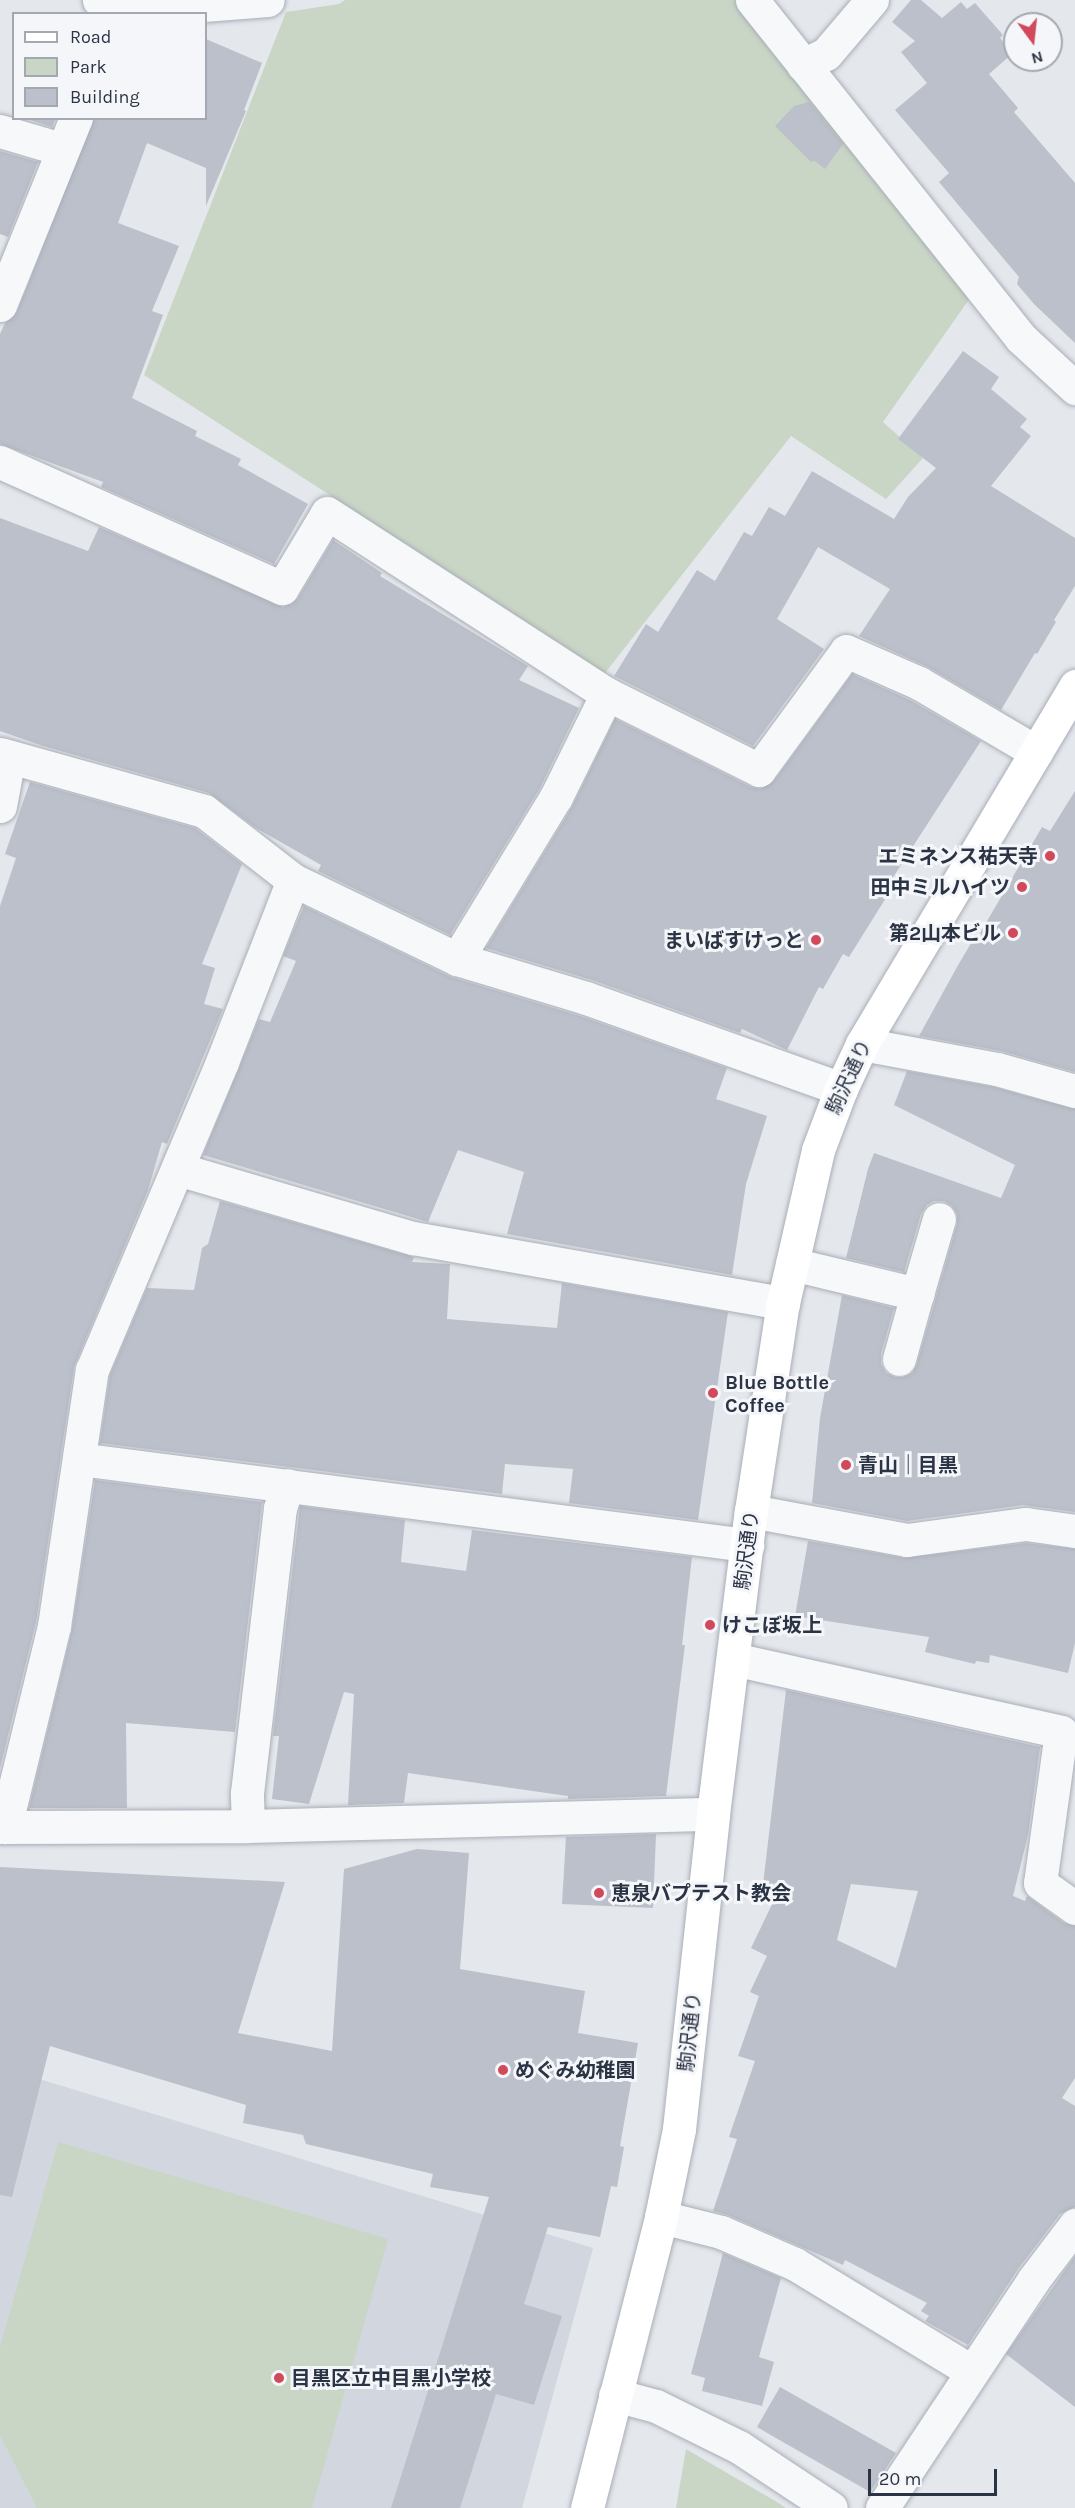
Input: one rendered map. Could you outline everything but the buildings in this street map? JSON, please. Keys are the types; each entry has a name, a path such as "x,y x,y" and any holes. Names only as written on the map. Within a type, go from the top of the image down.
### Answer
{"main road":[{"name":"駒沢通り","path":"587,2508 661,2217 679,2129 713,1814 751,1512 783,1303 818,1150 841,1089 862,1044 1075,686"}],"street":[{"path":"116,8 268,0"},
{"path":"752,0 1021,338 1075,388"},
{"path":"803,65 826,54 872,0"},
{"path":"0,305 61,149 75,120"},
{"path":"0,131 61,149"},
{"path":"0,462 282,588 327,513 607,694 759,770 846,651 919,683 1036,752"},
{"path":"457,959 556,797 607,694"},
{"path":"0,806 4,756 204,811 294,880 457,959 586,998 841,1089"},
{"path":"294,880 178,1169 92,1370 54,1626 2,1827 248,1826 713,1814"},
{"path":"862,1044 997,1069 1075,1091"},
{"path":"178,1169 413,1238 783,1303"},
{"path":"899,1359 939,1219"},
{"path":"792,1264 917,1294"},
{"path":"79,1459 747,1545"},
{"path":"248,1826 247,1793 280,1508 288,1485"},
{"path":"751,1512 907,1540 1026,1524 1075,1531"},
{"path":"733,1659 1061,1732 1040,1883 1075,1908"},
{"path":"661,2217 721,2232 795,2264 971,2372"},
{"path":"882,2508 1034,2279 1075,2225"},
{"path":"615,2395 656,2406 739,2447 831,2508"}],"shaded area":[{"name":"目黒区立中目黒小学校","path":"0,2067 593,2248 522,2508 0,2508"}],"green space":[{"path":"345,0 734,0 970,298 883,422 923,458 886,499 791,436 605,673 144,375 286,12 339,4"},
{"path":"58,2142 388,2239 312,2508 37,2508 0,2435 0,2347"},
{"path":"686,2449 777,2502 786,2508 676,2508"}],"place":[{"name":"エミネンス祐天寺","path":"1050,856"},
{"name":"田中ミルハイツ","path":"1022,887"},
{"name":"第2山本ビル","path":"1013,933"},
{"name":"まいばすけっと","path":"816,940"},
{"name":"Blue Bottle Coffee","path":"713,1393"},
{"name":"青山｜目黒","path":"846,1465"},
{"name":"けこぼ坂上","path":"710,1625"},
{"name":"恵泉バプテスト教会","path":"599,1893"},
{"name":"めぐみ幼稚園","path":"503,2070"},
{"name":"目黒区立中目黒小学校","path":"279,2378"}]}
